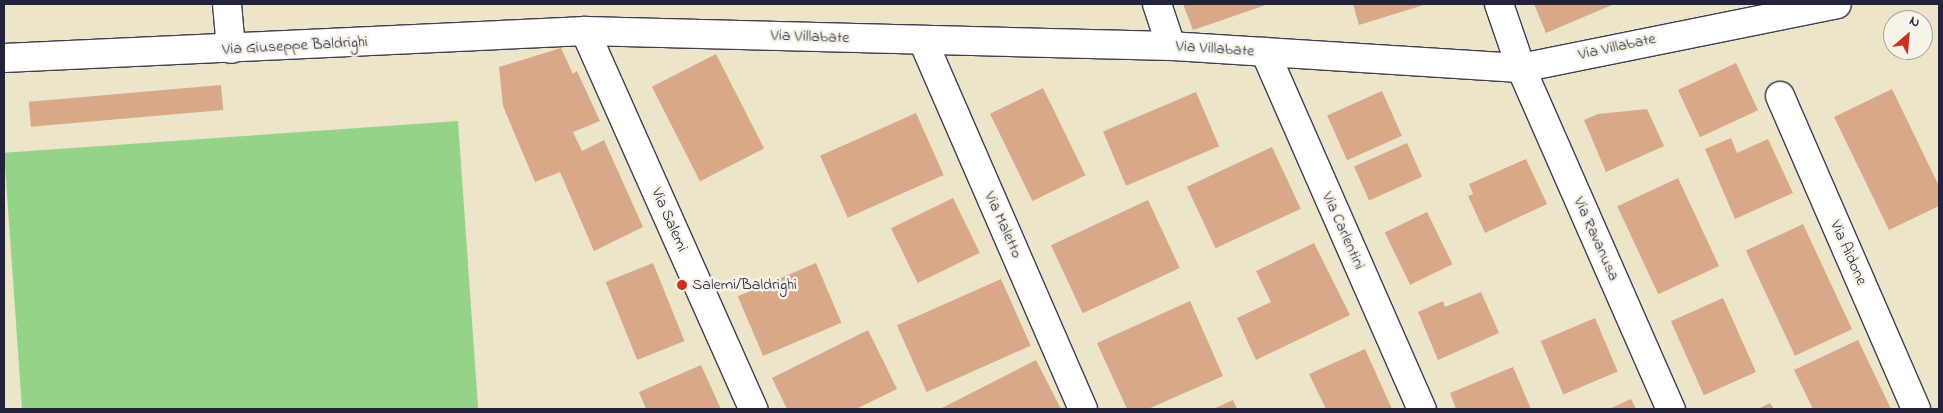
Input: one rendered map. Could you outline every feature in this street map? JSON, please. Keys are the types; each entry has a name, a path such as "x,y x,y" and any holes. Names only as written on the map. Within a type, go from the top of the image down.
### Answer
{"street":[{"path":"227,4 231,49"},
{"path":"1157,4 1171,46"},
{"name":"Via Ravanusa","path":"1499,4 1521,68 1671,409"},
{"name":"Via Villabate","path":"585,31 1171,46 1521,68 1781,8 1837,4"},
{"name":"Via Giuseppe Baldrighi","path":"4,58 231,49 585,31"},
{"name":"Via Salemi","path":"585,31 752,409"},
{"name":"Via Maletto","path":"923,40 1083,409"},
{"name":"Via Carlentini","path":"1265,52 1422,409"},
{"name":"Via Aidone","path":"1780,96 1916,409"}],"green space":[{"path":"458,121 478,409 22,409 4,153"}],"building":[{"path":"1183,4 1269,4 1193,30"},
{"path":"1353,4 1427,4 1359,25"},
{"path":"1534,4 1611,4 1612,5 1546,33"},
{"path":"561,48 573,74 577,71 600,121 573,132 582,151 604,140 643,227 594,251 560,172 535,182 503,106 499,67"},
{"path":"716,54 764,148 700,181 652,87"},
{"path":"1736,63 1758,110 1700,137 1678,90"},
{"path":"221,85 223,110 31,127 29,102"},
{"path":"1043,88 1086,175 1032,201 990,114"},
{"path":"1892,89 1939,186 1939,206 1889,230 1834,117"},
{"path":"1382,91 1402,136 1347,160 1327,115"},
{"path":"1196,92 1219,146 1126,186 1103,131"},
{"path":"1647,109 1664,146 1606,172 1584,120 1598,114"},
{"path":"916,113 944,175 848,218 820,156"},
{"path":"1731,138 1737,153 1768,139 1793,193 1735,219 1705,149"},
{"path":"1407,143 1422,177 1369,200 1354,167"},
{"path":"1272,147 1301,209 1216,248 1187,187"},
{"path":"1526,159 1547,204 1485,233 1468,196 1473,194 1469,184"},
{"path":"1678,178 1719,266 1658,294 1617,206"},
{"path":"953,198 980,253 918,283 891,228"},
{"path":"1148,200 1180,268 1083,313 1051,245"},
{"path":"1427,212 1452,264 1410,285 1385,233"},
{"path":"1803,224 1852,329 1795,356 1746,251"},
{"path":"1314,243 1350,315 1256,360 1237,318 1271,302 1256,271"},
{"path":"653,263 684,341 637,360 606,282"},
{"path":"816,263 841,323 763,356 738,296"},
{"path":"1001,279 1031,346 927,392 897,325"},
{"path":"1481,292 1499,333 1438,360 1418,312 1443,301 1445,307"},
{"path":"1723,298 1756,372 1704,395 1671,321"},
{"path":"1190,301 1223,376 1148,409 1127,409 1097,343"},
{"path":"1595,318 1618,371 1563,394 1541,341"},
{"path":"868,330 897,389 856,409 787,409 772,378"},
{"path":"1858,340 1891,409 1813,409 1794,370"},
{"path":"1365,349 1392,409 1326,409 1309,374"},
{"path":"1036,360 1061,409 940,409"},
{"path":"701,365 721,409 646,409 639,392"},
{"path":"1513,367 1531,409 1456,409 1450,393"},
{"path":"1631,399 1636,409 1609,409"},
{"path":"1233,400 1237,409 1213,409"},
{"path":"1770,403 1774,409 1758,409"}],"place":[{"name":"Salemi/Baldrighi","path":"682,285"}]}
